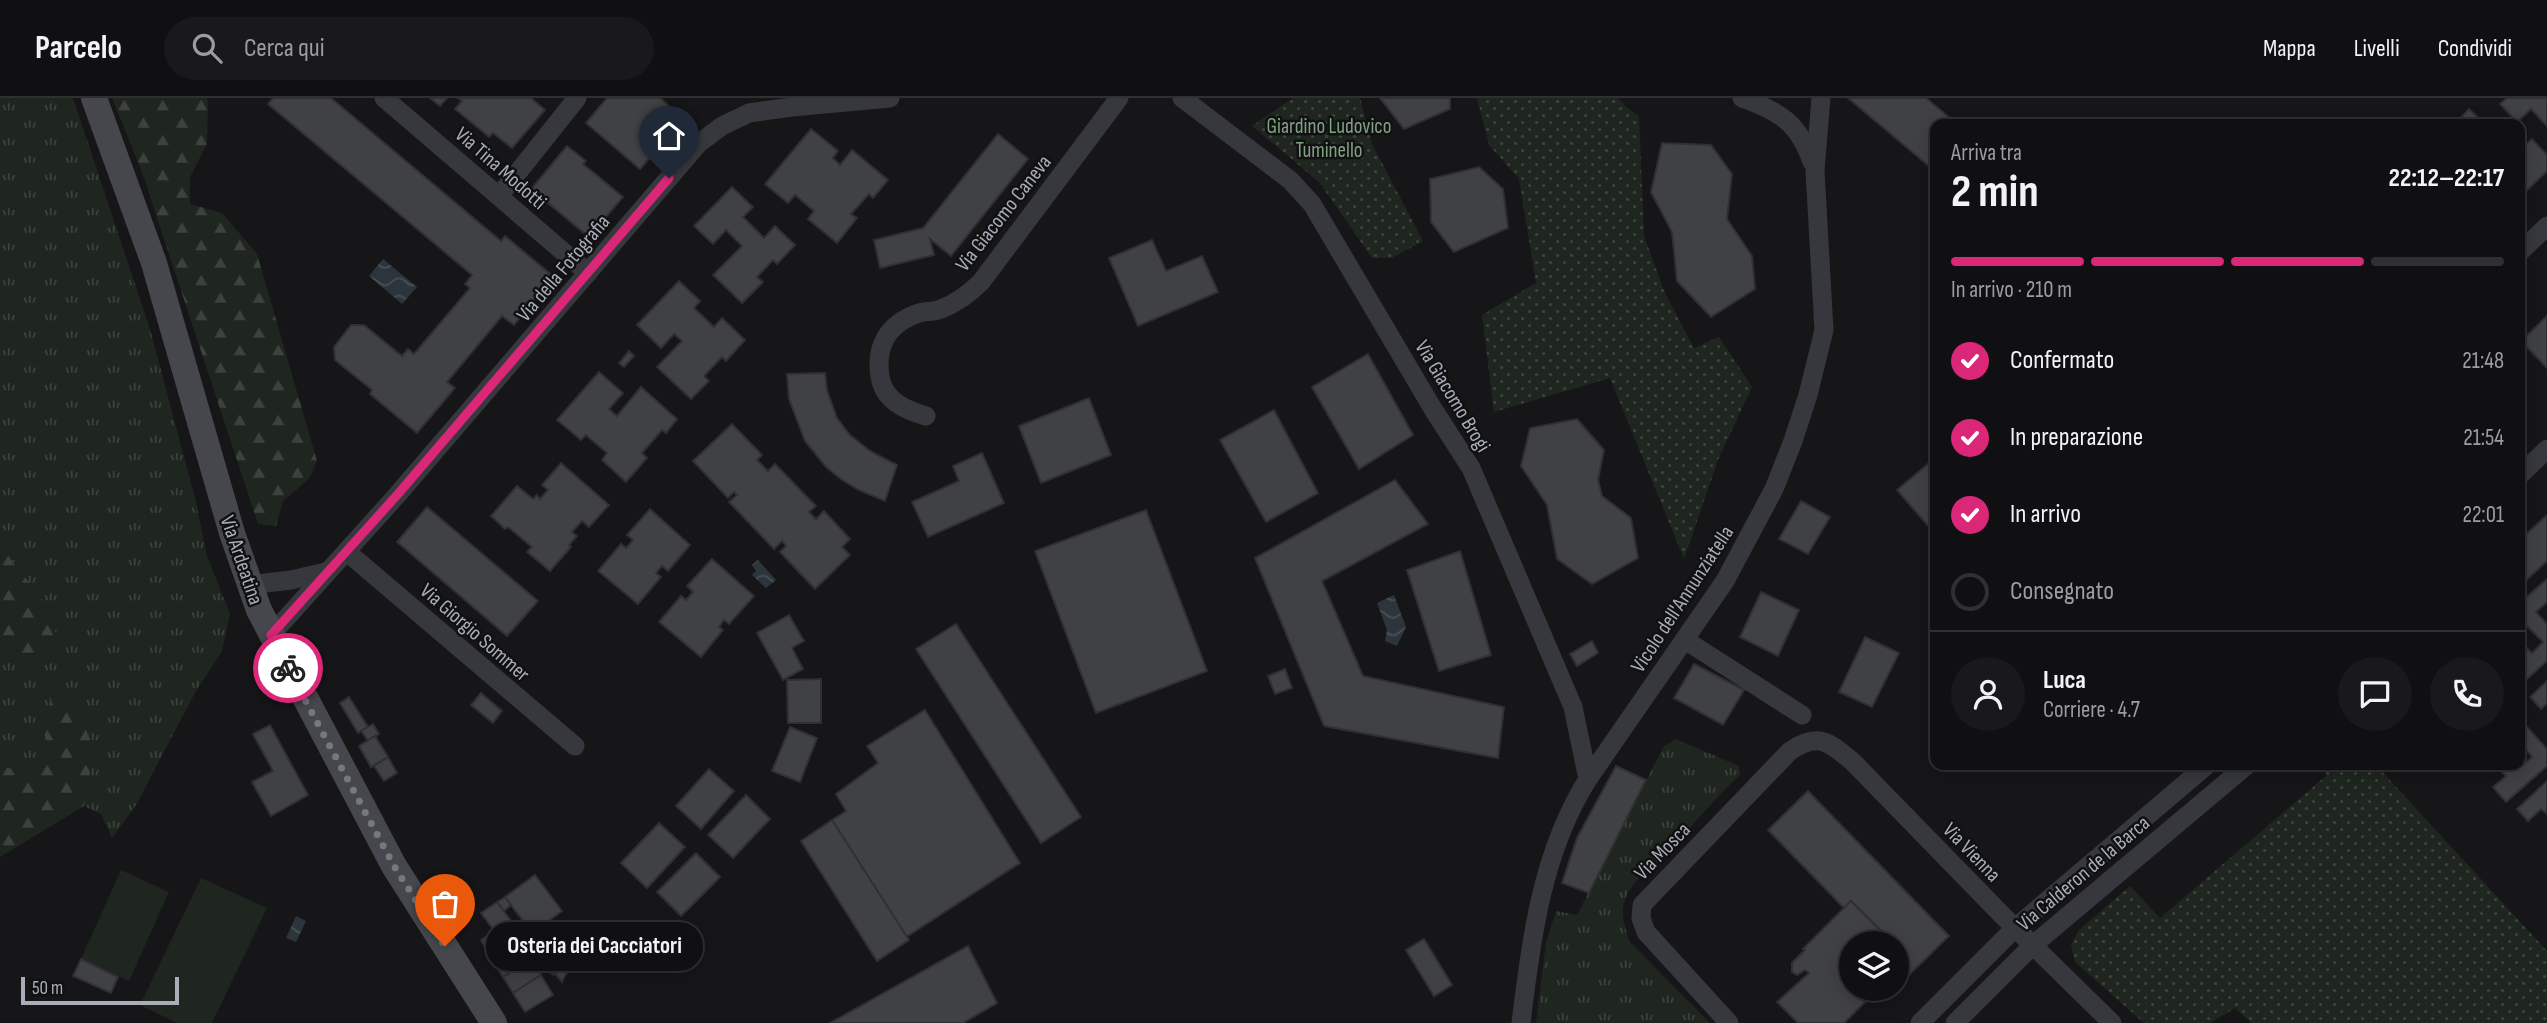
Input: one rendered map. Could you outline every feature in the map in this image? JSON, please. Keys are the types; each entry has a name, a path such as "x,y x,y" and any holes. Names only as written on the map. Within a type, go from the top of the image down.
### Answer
{"main road":[{"name":"Via Ardeatina","path":"94,98 154,263 249,585 271,635 394,866 494,1023"}],"street":[{"name":"Via Tina Modotti","path":"384,98 588,274"},
{"path":"499,196 577,98"},
{"name":"Via della Fotografia","path":"271,635 698,145 722,126 749,113 890,98"},
{"name":"Via Giacomo Caneva","path":"926,416 911,412 887,396 881,382 878,363 886,335 908,317 939,310 964,298 981,282 1119,98"},
{"name":"Via Giacomo Brogi","path":"1182,98 1290,180 1312,204 1433,409 1468,463 1573,707 1588,779"},
{"path":"1742,98 1776,112 1790,122 1804,141 1815,171"},
{"name":"Vicolo dell'Annunziatella","path":"1521,1023 1545,876 1571,810 1588,779 1725,581 1774,489 1808,395 1824,330 1815,171 1821,98"},
{"path":"2525,247 2547,226"},
{"path":"2525,470 2547,449"},
{"name":"Via Giorgio Sommer","path":"346,552 575,746"},
{"path":"249,585 326,572"},
{"path":"1685,640 1802,715"},
{"name":"Via Vienna","path":"1790,751 1808,741 1820,740 1830,743 1853,762 2032,946 2112,1023"},
{"name":"Via Mosca","path":"1729,1023 1646,932 1641,918 1642,905 1790,751"},
{"name":"Via Calderon de la Barca","path":"1920,1023 2015,928 2201,770"},
{"name":"Via Calderon de la Barca","path":"1955,1023 2032,946 2241,770"}],"green space":[{"path":"0,98 73,98 150,329 195,498 207,556 230,614 222,651 196,691 136,805 112,838 101,814 84,806 93,755 43,722 48,756 36,775 0,766 0,638 21,654 46,653 57,637 45,603 0,545"},
{"path":"112,98 206,98 208,101 207,144 190,177 190,204 222,213 257,254 317,461 309,479 283,501 276,526 258,524 142,172"},
{"name":"Giardino Ludovico Tuminello","path":"1293,98 1360,98 1372,144 1423,241 1392,258 1372,258 1319,182 1252,126"},
{"path":"1477,98 1618,98 1639,116 1644,236 1665,293 1694,348 1719,337 1752,387 1718,460 1684,559 1610,378 1494,412 1482,315 1536,283 1519,179 1489,145"},
{"path":"0,545 45,603 57,637 47,653 21,654 0,638"},
{"path":"52,697 78,698 93,755 84,806 0,857 0,766 36,774 48,756 43,722"},
{"path":"1676,739 1739,766 1740,775 1636,882 1625,900 1623,916 1630,942 1710,1023 1536,1023 1546,943 1556,911 1577,915 1664,746"},
{"path":"2322,770 2381,770 2547,951 2547,1023 2251,1023 2235,1008 2210,1023 2144,1023 2075,962 2071,945 2079,930 2130,886 2160,918 2327,775"},
{"path":"121,870 169,892 129,981 81,959"},
{"path":"201,878 267,908 212,1023 177,1023 140,1005"}],"water":[{"path":"383,259 417,287 402,304 369,276"},
{"path":"758,560 776,580 766,588 752,575 756,571 752,565"},
{"path":"1394,595 1406,627 1397,646 1385,641 1387,630 1377,603"},
{"path":"296,916 306,921 296,942 286,938"}],"building":[{"path":"273,98 331,98 501,241 505,236 554,277 514,325 502,316 447,382 455,388 417,433 370,394 372,390 335,360 334,347 351,325 364,325 402,356 408,349 414,354 470,288 465,284 472,275 268,104"},
{"path":"430,98 447,98 440,106"},
{"path":"458,98 531,98 545,110 512,148 493,133 489,137 455,109 462,101"},
{"path":"607,98 660,98 684,119 640,169 586,123"},
{"path":"1380,98 1450,98 1450,109 1404,129"},
{"path":"1848,98 1926,98 1951,119 1930,119 1930,167"},
{"path":"2507,98 2547,98 2547,126 2531,109 2520,119 2514,119 2500,104"},
{"path":"2469,109 2480,119 2460,119"},
{"path":"811,129 838,151 833,158 840,165 852,150 888,180 873,198 869,194 851,214 857,218 837,243 808,219 814,211 795,195 788,203 765,184"},
{"path":"998,134 1028,159 951,256 930,239 934,255 880,268 874,240 923,228"},
{"path":"2532,139 2547,155 2547,171 2525,192 2525,145"},
{"path":"1662,143 1711,145 1732,174 1727,219 1752,256 1755,289 1711,317 1677,281 1672,232 1651,192"},
{"path":"567,146 586,161 583,164 623,197 589,237 531,189"},
{"path":"1479,167 1503,189 1508,228 1454,252 1431,222 1430,179"},
{"path":"732,187 753,207 743,217 764,238 775,226 795,245 777,264 773,260 757,277 763,282 742,303 713,275 742,246 726,230 713,244 694,226"},
{"path":"1152,240 1166,271 1202,256 1218,292 1138,326 1109,258"},
{"path":"679,281 700,301 694,308 714,327 722,318 745,340 726,361 722,357 704,376 709,381 691,399 657,367 682,341 674,334 661,348 637,325"},
{"path":"2547,316 2547,368 2525,345 2525,337"},
{"path":"629,351 634,356 624,367 619,363"},
{"path":"1368,354 1413,435 1359,469 1312,387"},
{"path":"599,372 623,393 609,409 617,416 641,387 677,419 666,433 662,430 642,453 647,458 626,482 602,460 607,453 586,435 581,440 557,420"},
{"path":"825,373 827,390 837,418 850,435 870,451 897,465 885,501 842,480 826,467 805,441 789,399 787,374"},
{"path":"1089,398 1111,455 1041,483 1019,426"},
{"path":"1274,410 1318,493 1266,522 1220,440"},
{"path":"1577,419 1604,450 1598,480 1602,496 1631,518 1638,558 1592,584 1557,559 1547,505 1521,466 1530,428"},
{"path":"732,424 762,455 757,460 768,471 775,464 816,506 809,512 816,519 824,511 850,539 842,547 850,555 815,589 780,552 786,546 782,541 774,549 729,502 737,495 734,492 728,498 693,461"},
{"path":"982,453 1004,503 928,537 912,502 959,481 953,466"},
{"path":"1930,462 1930,528 1897,490"},
{"path":"561,463 609,505 589,527 582,521 572,532 577,536 569,545 571,547 550,571 527,552 532,547 491,516 517,486 533,499 537,495 540,499 548,490 542,485"},
{"path":"1395,480 1428,524 1322,581 1363,676 1504,707 1498,758 1324,726 1255,558"},
{"path":"1801,501 1830,517 1808,554 1779,539"},
{"path":"427,507 538,601 507,636 397,542"},
{"path":"650,509 690,545 668,571 662,566 656,573 661,577 638,604 598,571 621,544 626,548 633,540 627,535"},
{"path":"1146,510 1207,671 1096,713 1035,551"},
{"path":"2547,515 2547,561 2525,581 2525,535"},
{"path":"1460,551 1491,655 1439,671 1407,570"},
{"path":"712,559 754,596 729,624 724,620 719,627 723,630 701,657 659,622 681,596 686,600 693,592 687,586"},
{"path":"2547,579 2547,602 2536,612 2547,624 2547,661 2525,681 2525,646 2532,653 2543,642 2525,624 2525,599"},
{"path":"1761,592 1799,610 1778,656 1740,637"},
{"path":"789,615 804,641 792,648 803,669 783,680 757,633"},
{"path":"956,624 1081,817 1041,843 916,649"},
{"path":"1865,637 1899,653 1872,707 1839,692"},
{"path":"1592,641 1598,653 1577,666 1570,654"},
{"path":"1694,664 1744,690 1723,725 1674,698"},
{"path":"1285,669 1292,688 1275,694 1268,676"},
{"path":"821,679 821,723 788,723 787,680"},
{"path":"2547,681 2547,703 2541,709 2530,697"},
{"path":"481,693 502,711 493,723 471,705"},
{"path":"349,697 368,727 358,733 340,703"},
{"path":"925,710 1020,863 906,937 832,820 846,811 836,794 878,763 867,746"},
{"path":"373,724 379,734 368,741 361,731"},
{"path":"270,725 308,795 271,816 252,782 273,771 253,734"},
{"path":"2525,725 2547,749 2547,766 2506,802 2493,787 2506,776 2500,770 2525,770 2525,763 2532,757 2525,748"},
{"path":"790,727 817,738 800,782 772,771"},
{"path":"375,736 388,757 371,767 359,746"},
{"path":"388,757 397,773 384,781 374,766"},
{"path":"1616,766 1646,780 1589,893 1562,883 1577,838"},
{"path":"709,769 734,791 701,829 676,806"},
{"path":"2547,781 2547,814 2541,809 2528,821 2517,809"},
{"path":"1808,791 1949,936 1910,974 1909,931 1881,931 1851,901 1844,908 1768,830"},
{"path":"746,795 770,819 733,858 708,835"},
{"path":"832,820 909,940 877,961 801,841"},
{"path":"659,823 685,847 647,888 621,863"},
{"path":"696,853 720,877 681,916 657,892"},
{"path":"535,875 562,911 532,933 505,897"},
{"path":"505,897 511,905 504,911 497,902"},
{"path":"1851,901 1881,931 1839,931 1839,1001 1865,1002 1844,1023 1798,1023 1777,1002 1809,973 1805,970 1797,975 1792,972 1792,963 1805,950 1803,949"},
{"path":"497,902 535,953 519,964 481,913"},
{"path":"571,921 590,940 562,967 543,948"},
{"path":"494,931 520,966 503,977 481,940"},
{"path":"1424,939 1452,985 1434,996 1406,950"},
{"path":"968,946 997,1003 963,1023 830,1023"},
{"path":"543,948 562,967 553,975 535,955"},
{"path":"535,955 542,963 536,967 532,960"},
{"path":"81,959 118,977 111,993 73,976"},
{"path":"532,960 541,975 513,993 503,977"},
{"path":"562,967 567,972 562,982 555,974"},
{"path":"541,975 553,995 525,1012 513,993"}],"way so far":[{"path":"288,668 394,866 445,946"}],"place":[{"name":"Osteria dei Cacciatori","path":"445,946"}],"route":[{"path":"288,668 271,635 398,494 669,178"}]}
